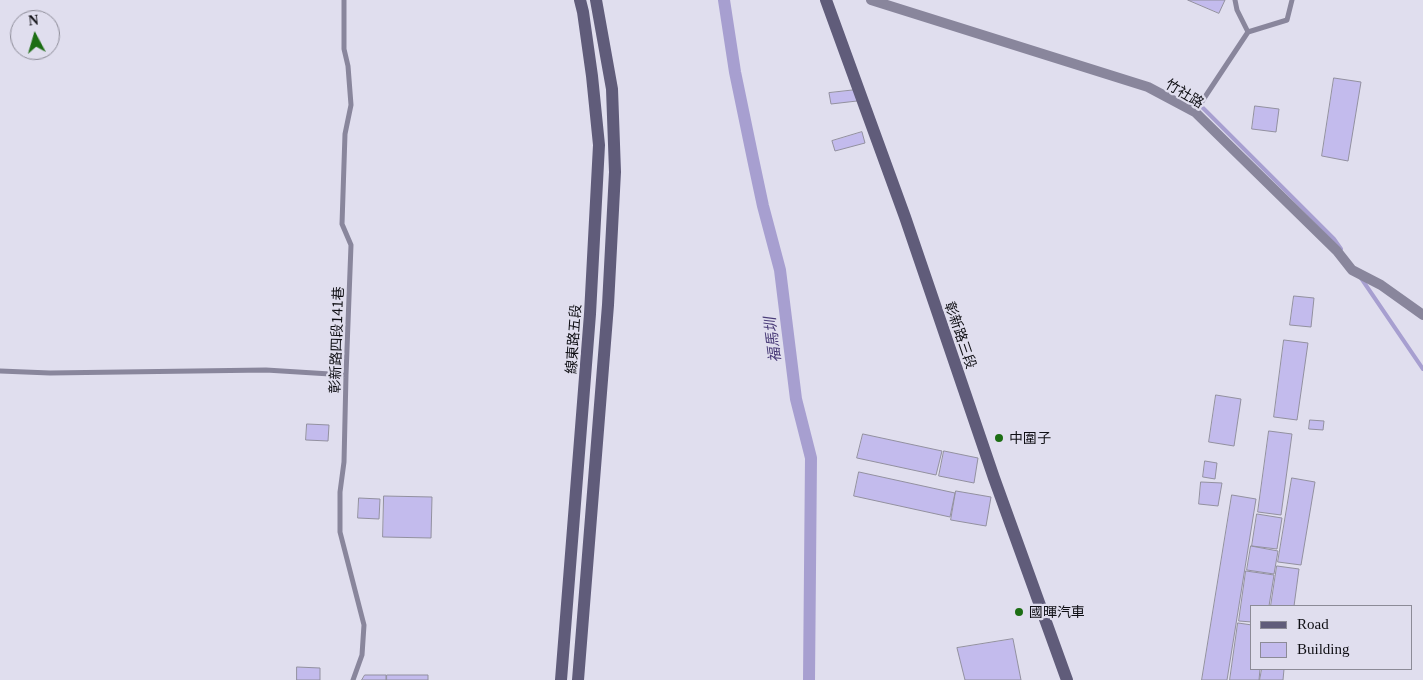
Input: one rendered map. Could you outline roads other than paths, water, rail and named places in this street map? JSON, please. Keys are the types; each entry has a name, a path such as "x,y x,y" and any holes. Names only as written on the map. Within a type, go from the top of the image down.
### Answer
{"main road":[{"name":"線東路五段","path":"561,680 590,314 599,145 584,12 580,0"},
{"path":"578,680 608,304 615,172 612,89 596,0"},
{"name":"彰新路三段","path":"829,3 1066,680"}],"street":[{"name":"竹社路","path":"871,0 1148,87 1195,112 1337,250 1352,270 1381,285 1423,315"}],"lane":[{"name":"彰新路四段141巷","path":"344,0 344,49 348,66 351,104 345,134 342,224 351,245 344,462 340,492 340,532 364,625 362,655 353,680"},
{"path":"1235,0 1237,10 1248,32"},
{"path":"1195,112 1248,32 1287,20 1292,0"},
{"path":"0,372 266,370 346,375"}],"waterway":[{"name":"福馬圳","path":"724,0 735,72 753,159 780,270 796,399 811,458 809,680"},
{"path":"1195,100 1334,239 1341,249"},
{"path":"1361,278 1423,369"}],"place":[{"name":"中圍子","path":"999,438"},
{"name":"國暉汽車","path":"1019,612"}]}
